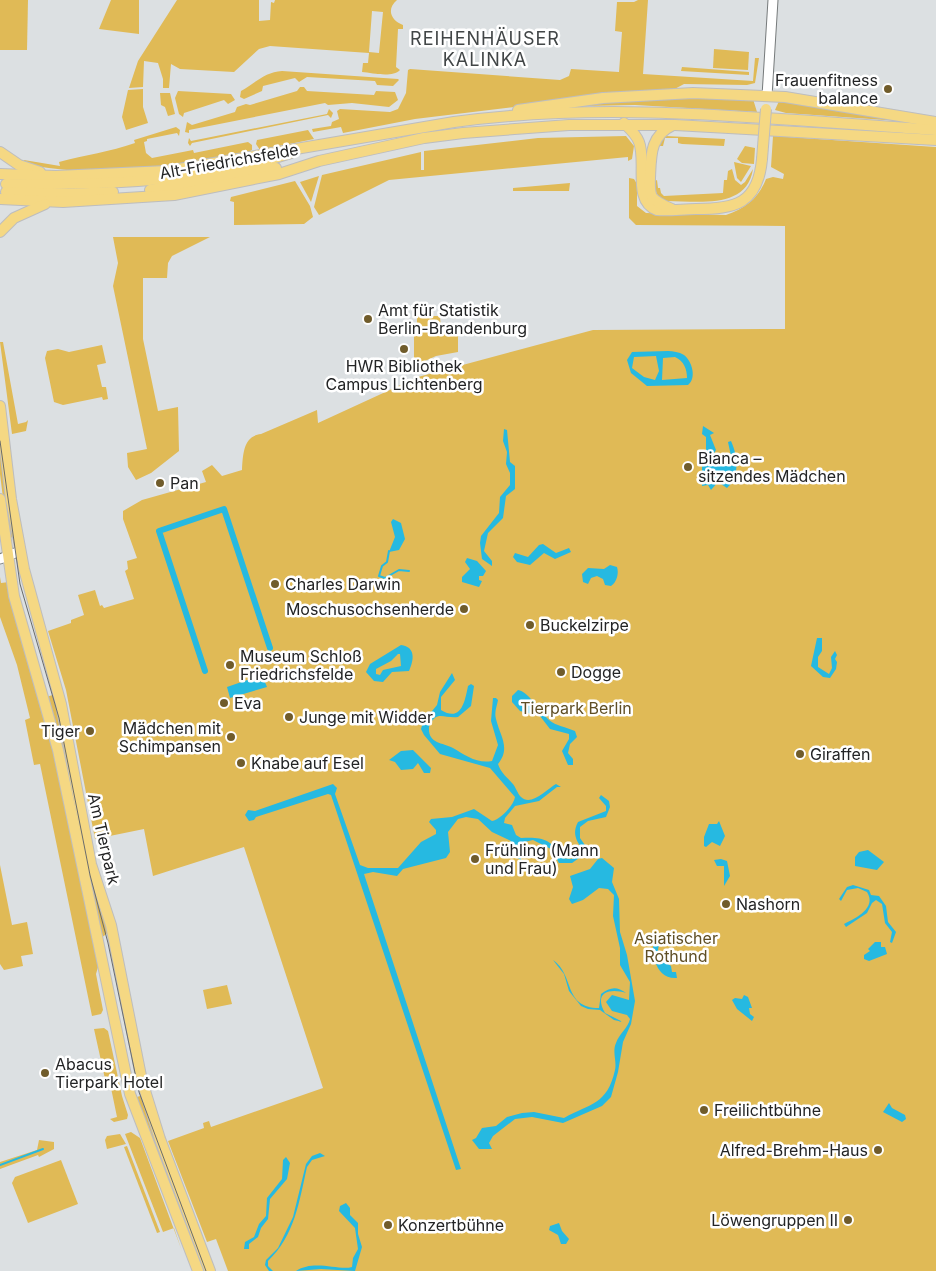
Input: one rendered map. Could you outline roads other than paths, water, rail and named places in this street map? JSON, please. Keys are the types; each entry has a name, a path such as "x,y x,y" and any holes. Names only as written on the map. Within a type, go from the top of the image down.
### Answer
{"main road":[{"path":"311,147 524,109 603,98 693,93 767,96 845,106 936,122"},
{"path":"624,123 632,131 640,146 646,202 657,210 720,209 735,206 744,200 754,189 762,166 767,96"},
{"path":"486,117 583,112 674,113 936,130"},
{"path":"316,162 391,144 464,133 624,123 936,140"},
{"path":"673,209 660,204 652,197 650,191 650,159 651,150 658,137 674,125"},
{"name":"Alt-Friedrichsfelde","path":"0,174 56,176 167,170 274,151 311,147"},
{"name":"Alt-Friedrichsfelde","path":"4,192 164,179 275,159 311,147"},
{"path":"0,152 19,165 56,176"},
{"name":"Alt-Friedrichsfelde","path":"4,192 68,194 161,189 316,162"},
{"name":"Alt-Friedrichsfelde","path":"4,192 55,202 183,193 279,174 316,162"},
{"path":"0,232 23,212 55,202"},
{"name":"Am Tierpark","path":"0,406 20,551 29,595 61,704 92,864 111,925 146,1095 160,1139 210,1271"},
{"name":"Am Tierpark","path":"0,499 4,559 58,750 130,1094 198,1271"}],"street":[{"path":"767,96 773,0"},
{"path":"4,559 20,551"}],"water":[{"path":"670,351 684,355 691,365 693,374 691,382 688,385 647,386 631,373 627,360 632,352","holes":["656,356 659,371 655,380 644,377 632,368 634,357","675,357 684,366 687,378 662,380 663,358"]},
{"path":"703,426 714,433 710,435 716,450 710,460 723,460 731,456 728,442 731,441 736,460 736,472 727,488 718,482 711,490 708,485 702,486 702,467 706,458 706,437 702,434"},
{"path":"504,429 507,430 510,462 515,466 515,489 506,496 503,518 488,533 484,551 492,561 492,566 482,559 480,543 481,536 499,513 500,497 510,485 510,473 506,464 507,452 503,441"},
{"path":"393,519 401,523 405,539 399,550 389,552 395,537 391,522"},
{"path":"543,544 556,553 569,548 571,552 555,559 544,553 530,565 517,562 513,557 515,553 528,557 539,545"},
{"path":"467,558 477,561 486,571 483,576 479,576 479,580 482,581 479,587 462,582 462,577 470,569 465,562"},
{"path":"610,565 617,567 618,572 616,580 611,586 605,585 603,579 597,576 591,578 588,584 583,582 582,574 588,568 604,569"},
{"path":"817,638 822,638 822,651 818,657 818,667 829,674 832,668 831,657 835,651 837,655 835,659 837,662 836,669 830,678 823,677 811,666"},
{"path":"401,645 409,648 413,658 409,671 392,672 383,682 374,681 366,672 370,664","holes":["400,654 401,666 383,670 380,675 376,674 376,669"]},
{"path":"452,673 455,680 441,697 441,710 454,714 458,712 464,703 468,686 471,684 474,686 471,706 458,717 438,716 435,718 429,727 429,733 433,740 476,760 492,761 498,745 491,721 493,698 496,698 498,700 495,716 504,747 504,753 498,764 502,772 525,800 534,799 556,784 561,787 557,787 539,801 515,806 505,818 504,823 512,825 516,835 521,838 545,840 554,846 562,858 572,859 583,850 576,837 575,830 578,822 606,811 606,806 599,798 601,795 609,801 610,807 606,817 588,821 580,827 580,838 589,851 572,863 559,863 551,849 533,840 520,843 513,849 514,853 521,857 521,860 511,854 501,854 511,841 492,832 478,819 466,817 458,819 448,832 450,852 446,858 403,869 397,876 373,872 364,874 461,1169 456,1170 331,795 328,794 256,817 254,820 249,821 245,815 248,810 255,811 333,784 337,788 335,794 360,865 368,868 398,868 421,842 436,834 436,830 429,822 431,819 452,817 474,809 492,821 499,818 509,808 515,797 490,768 440,754 421,729 423,722 437,705 440,692"},
{"path":"262,675 267,687 230,698 227,687"},
{"path":"518,690 526,694 552,722 575,731 577,737 570,744 568,753 573,759 573,765 568,765 562,751 569,739 569,734 550,729 540,716 520,711 512,702 512,696"},
{"path":"413,750 431,768 430,773 424,773 418,763 413,769 401,770 395,762 389,760 401,751"},
{"path":"719,821 725,836 720,846 712,842 706,847 704,846 704,837 709,824 717,824"},
{"path":"868,850 884,862 877,870 855,866 855,857 859,852"},
{"path":"602,858 614,868 612,882 619,899 620,932 627,955 635,1001 631,1024 623,1042 618,1072 611,1097 602,1106 563,1123 532,1117 515,1119 493,1136 489,1143 492,1149 479,1149 472,1140 476,1138 482,1128 496,1126 507,1117 522,1113 534,1112 564,1118 597,1102 612,1081 615,1070 615,1046 630,1019 627,1015 612,1011 606,1002 612,995 629,1000 630,982 620,965 620,948 613,916 614,895 608,889 599,888 583,900 572,904 569,899 573,887 570,876 590,869 598,859"},
{"path":"721,859 727,861 730,876 724,886 724,866 717,866 714,860"},
{"path":"853,885 869,890 871,895 879,896 886,906 888,922 896,932 892,943 890,942 892,932 885,923 882,904 876,900 872,903 867,913 846,927 844,924 864,912 869,903 867,892 858,888 847,890 841,901 839,899 847,887"},
{"path":"655,933 660,938 658,950 660,958 671,966 672,972 676,972 677,978 663,974 659,969 653,947"},
{"path":"875,942 881,942 881,947 885,947 887,954 869,961 864,959 864,955 870,951 868,949"},
{"path":"553,960 560,966 564,974"},
{"path":"564,974 574,997 588,1007 599,1008 601,994 607,990 617,988 626,993 614,991 605,993 601,1000 605,1013 623,1022 614,1020 600,1010 581,1006 569,991"},
{"path":"744,995 748,997 752,1008 749,1008 750,1014 754,1017 752,1021 737,1009 732,1000 735,998 742,999"},
{"path":"889,1103 892,1108 905,1115 906,1119 902,1122 883,1112"},
{"path":"320,1153 325,1156 312,1160 307,1167 295,1217 284,1240 277,1251 268,1261 268,1266 273,1271 269,1271 265,1265 266,1260 278,1248 293,1217 306,1164 312,1156"},
{"path":"286,1157 290,1163 287,1179 270,1199 268,1219 261,1228 258,1237 249,1244 249,1249 244,1249 245,1242 254,1237 259,1224 266,1216 267,1198 282,1179 283,1160"},
{"path":"346,1203 350,1208 350,1215 358,1223 358,1234 362,1247 355,1271 321,1269 296,1271 311,1266 352,1267 353,1258 358,1249 355,1228 339,1211 340,1206"},
{"path":"559,1223 562,1231 569,1239 566,1244 561,1244 558,1235 549,1230 550,1226"}],"waterway":[{"path":"205,671 159,531 224,509 270,648"},
{"path":"389,551 387,562 382,566 379,576 385,578 399,570 409,571"},
{"path":"0,1165 43,1149"}],"tram line":[{"path":"0,441 20,584 59,718 90,875 108,943 139,1092 206,1271"}],"place":[{"name":"Frauenfitness balance","path":"888,89"},
{"name":"Amt für Statistik Berlin-Brandenburg","path":"368,319"},
{"name":"HWR Bibliothek Campus Lichtenberg","path":"404,349"},
{"name":"Bianca – sitzendes Mädchen","path":"688,467"},
{"name":"Pan","path":"160,483"},
{"name":"Charles Darwin","path":"275,584"},
{"name":"Moschusochsenherde","path":"464,609"},
{"name":"Buckelzirpe","path":"530,625"},
{"name":"Museum Schloß Friedrichsfelde","path":"230,665"},
{"name":"Dogge","path":"561,672"},
{"name":"Eva","path":"224,703"},
{"name":"Junge mit Widder","path":"289,717"},
{"name":"Tiger","path":"90,731"},
{"name":"Mädchen mit Schimpansen","path":"231,737"},
{"name":"Giraffen","path":"800,754"},
{"name":"Knabe auf Esel","path":"241,763"},
{"name":"Frühling (Mann und Frau)","path":"475,859"},
{"name":"Nashorn","path":"726,904"},
{"name":"Abacus Tierpark Hotel","path":"45,1073"},
{"name":"Freilichtbühne","path":"704,1110"},
{"name":"Alfred-Brehm-Haus","path":"878,1150"},
{"name":"Löwengruppen II","path":"848,1220"},
{"name":"Konzertbühne","path":"388,1225"}],"district":[{"name":"REIHENHÄUSER KALINKA","path":"485,48"}],"park label":[{"name":"Tierpark Berlin","path":"576,708"},
{"name":"Asiatischer Rothund","path":"676,947"}]}
